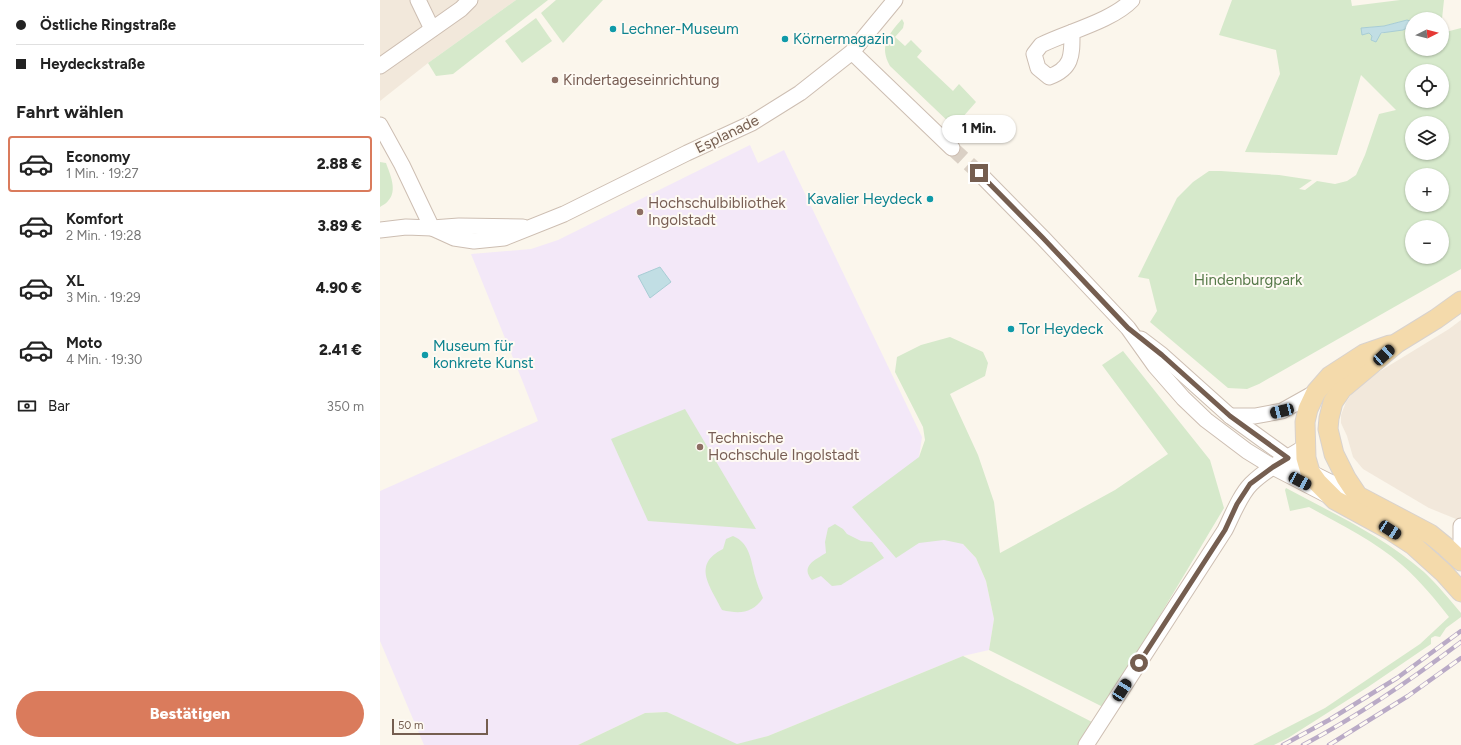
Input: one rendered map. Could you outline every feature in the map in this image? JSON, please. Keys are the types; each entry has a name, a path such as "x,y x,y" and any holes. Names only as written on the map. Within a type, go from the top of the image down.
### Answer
{"main road":[{"path":"1461,301 1436,319 1397,343 1342,389 1333,402 1328,429 1334,454 1346,478 1358,496 1430,534 1461,561"},
{"path":"1397,343 1364,354 1330,376 1316,392 1308,409 1305,422 1306,458 1310,472 1318,483 1335,500 1390,530 1413,545 1444,573 1461,592"},
{"path":"1305,447 1323,437 1328,429"}],"street":[{"path":"418,0 432,29"},
{"path":"380,66 461,9 470,0"},
{"name":"Esplanade","path":"380,230 406,227 532,227 564,214 687,153 752,123 800,93 852,52 895,0"},
{"path":"1072,32 1115,13 1132,0"},
{"path":"852,52 952,148"},
{"path":"380,125 402,165 432,228"},
{"path":"979,173 1128,328 1155,366 1194,409 1247,451 1273,467 1335,500"},
{"path":"1128,328 1162,355 1230,416 1310,472 1358,496"},
{"path":"1230,416 1255,416 1282,411 1316,392"},
{"path":"1086,745 1225,530 1237,504 1250,484 1273,467 1305,447"},
{"path":"1461,526 1461,549"}],"shaded area":[{"path":"380,0 516,0 428,63 380,101"},
{"name":"Technische Hochschule Ingolstadt","path":"750,145 758,163 784,150 922,437 919,457 963,544 976,558 986,581 994,619 989,650 963,656 768,736 736,745 667,712 645,713 578,745 424,745 380,641 380,491 538,421 471,254 531,249 558,240"},
{"path":"1461,320 1461,521 1429,508 1363,469 1353,457 1347,436 1341,423 1341,415 1346,402 1354,391 1377,373 1449,329"}],"green space":[{"path":"516,0 548,0 453,74 436,76 428,63"},
{"path":"556,0 603,0 563,43 541,13"},
{"name":"Hindenburgpark","path":"1232,0 1351,0 1352,6 1400,0 1444,0 1443,12 1405,12 1405,21 1384,26 1361,28 1373,36 1395,30 1403,30 1405,25 1405,56 1449,56 1449,31 1461,28 1461,269 1259,384 1247,389 1228,388 1150,322 1157,311 1149,279 1138,277 1177,198 1193,182 1209,171 1279,175 1312,180 1299,189 1305,190 1317,181 1335,184 1347,181 1356,175 1365,155 1379,114 1396,110 1361,75 1337,155 1245,152 1280,74 1276,50 1219,35"},
{"path":"536,18 552,41 522,63 505,41"},
{"path":"902,19 904,23 903,28 895,37 905,46 911,40 922,51 917,57 953,91 959,84 976,102 954,127 890,66 885,52 885,47 889,36"},
{"path":"380,162 386,163 393,187 391,197 380,207"},
{"path":"950,337 983,352 988,363 985,376 950,394 978,455 994,502 1000,553 1115,490 1168,454 1102,365 1123,351 1210,460 1224,508 1103,707 989,650 994,619 986,581 976,558 963,544 944,540 919,543 896,558 852,507 919,457 925,440 923,427 895,372 897,357 921,345"},
{"path":"685,409 756,529 648,521 611,439"},
{"path":"1286,488 1358,526 1392,547 1424,572 1439,587 1461,613 1461,617 1446,628 1440,637 1435,636 1431,638 1431,644 1368,687 1288,738 1274,745 1253,745 1325,708 1420,644 1449,617 1415,577 1381,548 1309,507 1290,511 1285,490"},
{"path":"835,524 843,529 847,534 861,541 872,542 884,558 841,585 832,586 821,576 812,580 809,575 808,567 817,558 826,553 825,542 828,528"},
{"path":"733,536 743,543 749,553 763,598 754,607 745,612 722,610 706,577 708,562 713,555 723,549 726,539"},
{"path":"963,656 1094,723 1078,745 578,745 645,713 667,712 737,744 768,736"}],"water":[{"path":"1405,21 1405,29 1381,33 1376,42 1371,40 1372,36 1369,33 1362,35 1361,28 1384,26"},
{"path":"660,267 671,282 650,298 638,276"}],"tunnel":[{"path":"952,148 979,173"}],"railway":[{"path":"1283,745 1329,720 1397,678 1461,631"},
{"path":"1303,745 1324,734 1384,697 1461,642"},
{"path":"1329,745 1408,696 1461,658"}],"place":[{"name":"Lechner-Museum","path":"613,29"},
{"name":"Körnermagazin","path":"785,39"},
{"name":"Kindertageseinrichtung","path":"555,80"},
{"name":"Kavalier Heydeck","path":"930,199"},
{"name":"Hochschulbibliothek Ingolstadt","path":"640,212"},
{"name":"Tor Heydeck","path":"1011,329"},
{"name":"Museum für konkrete Kunst","path":"425,355"},
{"name":"Technische Hochschule Ingolstadt","path":"700,447"}],"route":[{"path":"979,173 1128,328 1162,355 1230,416 1288,458 1250,484 1237,504 1225,530 1139,663"}]}
